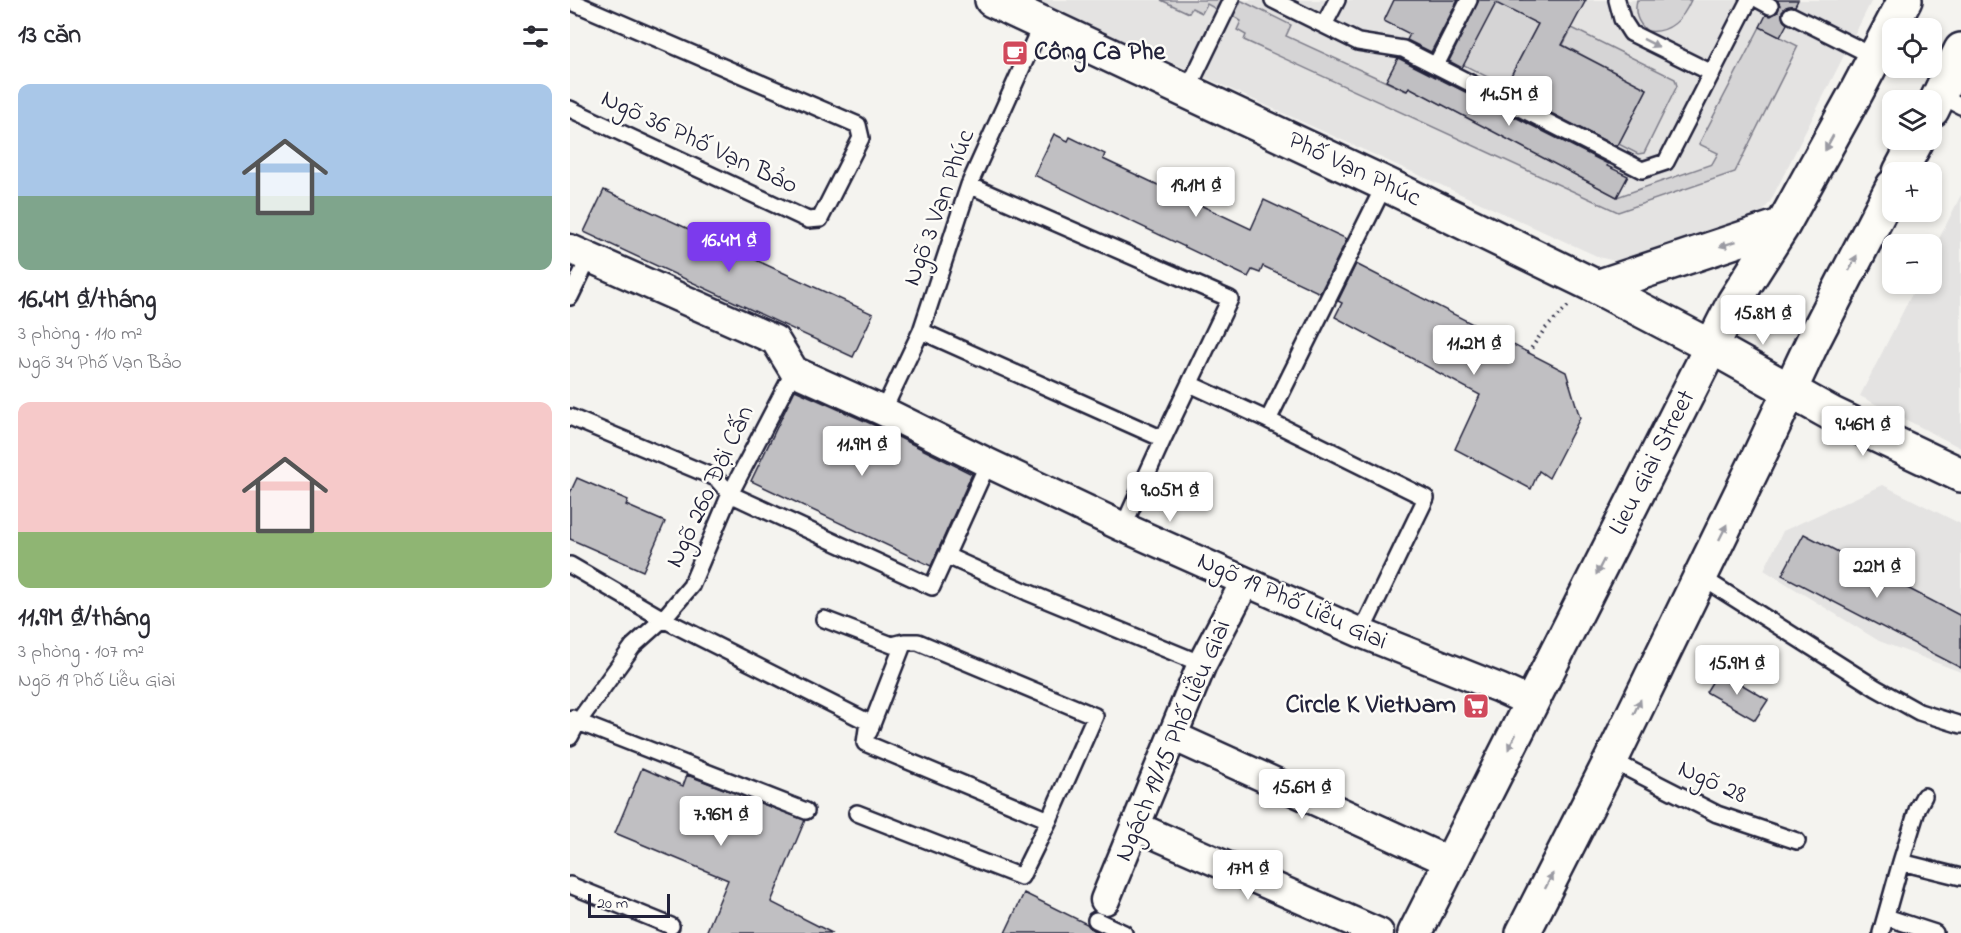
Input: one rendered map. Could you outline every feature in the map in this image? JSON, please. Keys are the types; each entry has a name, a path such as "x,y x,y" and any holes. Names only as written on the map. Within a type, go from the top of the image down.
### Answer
{"main road":[{"name":"Lieu Giai Street","path":"1415,933 1734,302 1783,225 1905,0"},
{"name":"Phố Vạn Phúc","path":"1019,9 1597,287 1712,347 1832,414 1961,476"},
{"path":"1944,104 1961,50"},
{"path":"1523,933 1611,760 1790,390 1882,208"},
{"path":"1597,287 1783,225"}],"street":[{"path":"579,254 775,340 794,371"},
{"name":"Ngõ 19 Phố Liễu Giai","path":"794,371 883,411 1123,527 1245,582 1361,633 1532,703"},
{"name":"Ngách 19/15 Phố Liễu Giai","path":"1100,910 1202,664 1245,582"},
{"path":"1173,736 1450,862"},
{"path":"1135,826 1379,933"}],"lane":[{"path":"1187,91 1231,0"},
{"path":"1273,0 1358,42 1403,49 1642,170 1666,162 1749,0"},
{"path":"1324,25 1337,0"},
{"path":"1436,65 1469,0"},
{"path":"1617,0 1622,19 1632,33 1712,73"},
{"name":"Ngõ 36 Phố Vạn Bảo","path":"570,1 858,126 861,138 820,219 808,220 570,110"},
{"name":"Ngõ 3 Vạn Phúc","path":"883,411 921,331 969,185 1019,9"},
{"path":"1791,15 1875,57"},
{"path":"1268,420 1385,184"},
{"path":"969,185 1230,299 1123,527"},
{"path":"570,297 579,254"},
{"path":"921,331 1163,439"},
{"name":"Ngõ 260 Đội Cấn","path":"570,737 574,719 633,646 663,619 691,586 730,494 794,371"},
{"path":"1190,384 1426,498 1361,633"},
{"path":"570,417 716,478 730,494 932,587 988,463"},
{"path":"947,556 1202,664"},
{"path":"570,565 663,619 868,722 865,743"},
{"path":"1701,577 1876,688 1919,712 1961,725"},
{"path":"824,619 892,645 918,642 1095,716 1021,877 857,813"},
{"path":"865,743 904,642"},
{"path":"574,719 806,811"},
{"path":"865,743 1049,820"},
{"name":"Ngõ 28","path":"1611,760 1717,814 1797,841"},
{"path":"1881,933 1918,807 1924,796"},
{"path":"1901,862 1961,878"},
{"path":"570,885 671,926"},
{"path":"1100,910 1124,933"},
{"path":"1886,917 1935,933"}],"path":[{"path":"1528,353 1544,330 1569,306"}],"shaded area":[{"path":"1035,0 1872,0 1770,202 1755,222 1622,263 1599,257"},
{"path":"1161,0 1221,0 1216,9 1207,4 1202,13 1192,8 1189,13"},
{"path":"1240,0 1291,25 1286,36 1406,91 1409,87 1617,197 1712,164 1718,153 1699,144 1760,27 1798,46 1735,172 1618,212 1244,40 1246,35 1237,30 1241,21 1233,16"},
{"path":"1523,0 1516,13 1538,24 1507,83 1620,141 1647,89 1563,45 1572,28 1675,79 1677,86 1644,153 1638,154 1458,62 1482,4"},
{"path":"1637,0 1691,0 1684,13 1674,24 1662,30 1647,31 1636,13"},
{"path":"1961,195 1961,448 1860,396 1912,294 1942,294 1942,234"},
{"path":"1883,485 1961,524 1961,672 1879,641 1764,570 1783,531"}],"building":[{"path":"1394,0 1458,0 1431,52 1407,40 1410,34 1384,21"},
{"path":"1479,0 1586,0 1562,45 1647,89 1617,147 1504,89 1538,24 1496,3 1462,68 1449,61"},
{"path":"1777,0 1798,0 1795,6 1786,7 1782,11 1783,20 1787,24 1780,37 1760,27 1766,15 1771,16 1778,11 1780,5"},
{"path":"1398,58 1628,176 1617,197 1409,87 1407,91 1386,81"},
{"path":"1054,134 1068,141 1070,137 1105,154 1103,159 1251,229 1264,200 1347,239 1320,293 1263,266 1260,273 1252,270 1248,277 1034,175"},
{"path":"604,190 873,314 853,357 584,232"},
{"path":"1356,264 1566,372 1580,418 1549,478 1539,471 1531,489 1455,449 1480,395 1335,317 1342,303 1338,301"},
{"path":"795,390 876,426 972,474 931,566 751,481"},
{"path":"577,478 628,500 626,505 665,522 643,571 570,539 570,493"},
{"path":"1804,534 1961,616 1961,668 1782,575"},
{"path":"1719,671 1768,700 1755,720 1706,692"},
{"path":"642,768 683,786 687,775 805,820 771,902 832,933 706,933 728,880 615,833"},
{"path":"1024,893 1087,924 1091,929 1101,933 1005,933"}],"place":[{"name":"Công Ca Phe","path":"1015,53"},
{"name":"Circle K VietNam","path":"1476,706"}]}
